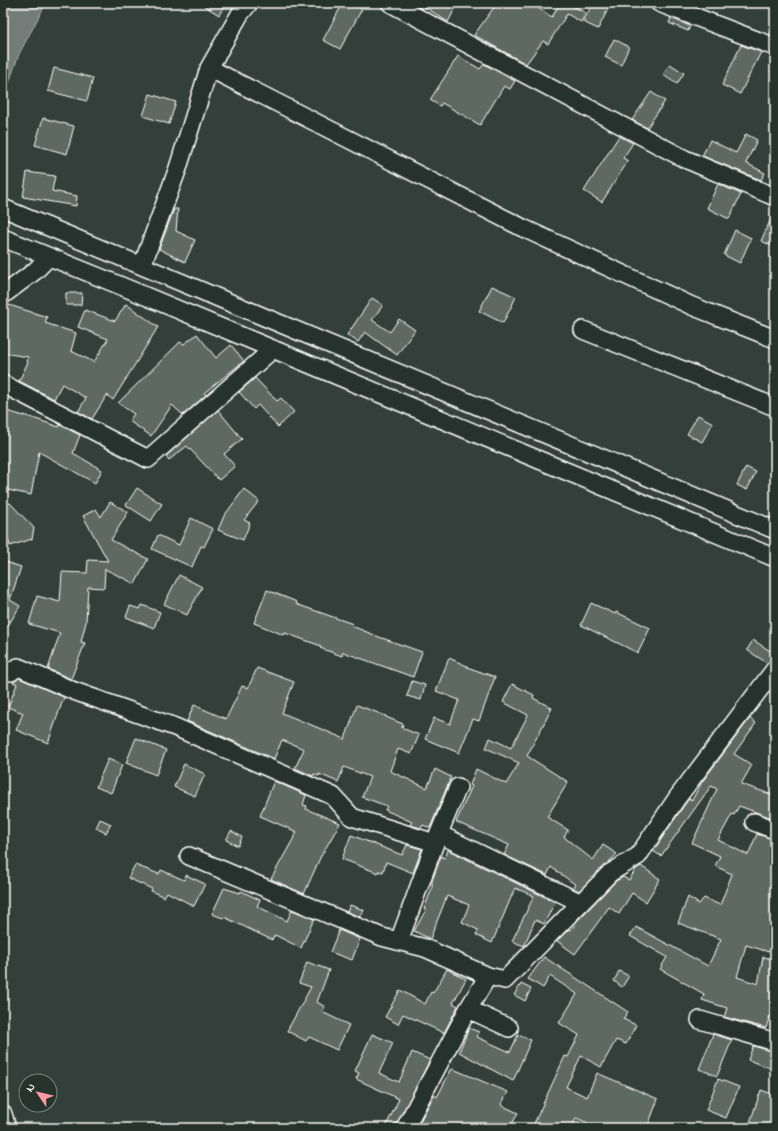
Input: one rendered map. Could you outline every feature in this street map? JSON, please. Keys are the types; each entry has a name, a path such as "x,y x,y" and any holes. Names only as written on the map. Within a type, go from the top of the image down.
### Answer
{"street":[{"path":"142,266 178,168 209,68 240,14 250,3"},
{"path":"390,3 685,159 775,198"},
{"path":"659,3 775,47"},
{"path":"209,68 523,228 692,306 775,339"},
{"path":"3,208 775,530"},
{"path":"3,238 775,558"},
{"path":"3,295 35,271 49,257"},
{"path":"583,330 775,407"},
{"path":"3,384 148,459 273,349"},
{"path":"382,394 392,370"},
{"path":"3,668 11,672 18,667 74,690 175,727 333,796 352,817 437,839 581,903"},
{"path":"188,856 382,937 425,948 488,976 505,980 610,873 638,856 677,798 772,672"},
{"path":"399,941 458,787"},
{"path":"754,822 775,830"},
{"path":"405,1128 468,1009 488,976"},
{"path":"468,1009 509,1028"},
{"path":"700,1020 775,1042"},
{"path":"3,1114 7,1128"}],"shaded area":[{"path":"3,3 46,3 19,54 3,100"}],"building":[{"path":"200,3 226,3 219,15"},
{"path":"343,3 351,3 362,9 340,49 323,40"},
{"path":"419,3 458,3 448,22"},
{"path":"497,3 530,3 552,17 560,3 567,3 586,13 581,22 567,14 548,44 543,41 526,64 474,35"},
{"path":"593,3 611,3 598,29 583,22"},
{"path":"671,18 690,26 688,31 669,23"},
{"path":"614,39 629,47 621,65 605,57"},
{"path":"741,45 761,52 740,94 722,85"},
{"path":"458,56 480,69 484,64 515,81 510,89 504,86 480,125 442,103 440,106 430,100"},
{"path":"670,64 684,73 677,84 663,75"},
{"path":"54,68 93,78 87,101 48,91"},
{"path":"651,92 665,101 647,128 632,120"},
{"path":"150,94 176,102 169,124 143,116"},
{"path":"43,118 74,126 67,154 35,145"},
{"path":"746,134 757,140 746,163 765,173 761,180 702,156 710,140 736,153"},
{"path":"619,136 633,143 623,158 628,161 602,202 584,191"},
{"path":"27,172 55,176 52,191 77,196 76,206 23,197"},
{"path":"718,184 741,194 729,219 707,208"},
{"path":"174,209 178,209 176,231 195,240 185,262 159,249"},
{"path":"775,210 775,247 761,241"},
{"path":"735,230 751,238 740,263 724,255"},
{"path":"492,286 516,297 503,323 479,311"},
{"path":"66,293 82,293 81,305 66,305"},
{"path":"372,298 383,305 372,320 390,332 399,319 415,330 397,355 365,332 358,342 347,335"},
{"path":"6,304 47,317 45,323 76,333 71,351 94,362 108,339 78,327 85,310 115,321 126,304 158,327 113,400 107,395 92,419 78,412 86,398 62,384 54,399 19,381 28,362 28,357 3,353 3,313"},
{"path":"197,334 216,358 231,345 244,361 204,393 206,395 183,415 172,405 151,436 129,421 134,414 118,403 180,342 184,344"},
{"path":"255,378 277,401 281,398 294,412 278,427 258,405 254,409 239,392"},
{"path":"3,410 24,415 59,427 60,425 80,435 73,453 102,470 95,483 39,452 31,495 3,489"},
{"path":"218,410 242,439 224,454 235,466 219,480 187,446 169,460 166,456"},
{"path":"698,415 713,423 702,442 687,434"},
{"path":"746,467 756,472 747,490 737,485"},
{"path":"137,488 162,504 151,521 126,505"},
{"path":"244,489 259,501 244,520 250,523 243,540 218,530 224,516"},
{"path":"110,502 128,512 111,540 148,559 135,584 105,569 104,588 88,587 86,622 81,642 85,643 71,679 48,669 60,633 29,624 37,596 60,602 62,572 87,573 88,560 108,561 83,516 96,509 101,517"},
{"path":"10,503 34,528 32,539 10,546 3,522 3,505"},
{"path":"191,518 213,529 204,547 201,546 192,567 152,549 158,535 179,545"},
{"path":"3,561 21,567 10,600 20,606 3,634"},
{"path":"179,575 202,587 187,615 164,604"},
{"path":"267,590 297,602 296,604 353,624 352,626 379,637 422,652 413,677 343,652 342,656 320,648 321,646 285,633 284,635 254,623"},
{"path":"591,603 615,614 616,612 650,628 638,653 581,625"},
{"path":"142,605 160,612 154,628 126,617 130,606 140,609"},
{"path":"753,640 775,654 772,660 767,663 747,650"},
{"path":"449,658 467,667 495,677 479,721 473,719 459,753 425,739 434,718 450,724 459,700 436,691"},
{"path":"257,668 294,682 282,713 345,739 357,705 403,724 402,728 419,735 411,754 398,749 390,771 427,788 435,769 451,777 430,828 423,825 421,828 410,825 412,822 385,810 387,806 362,797 370,777 344,767 338,782 319,774 319,776 314,774 313,776 295,768 304,749 282,740 274,759 187,721 194,705 226,719 242,686 248,688"},
{"path":"19,678 64,697 48,743 16,730 23,713 8,707 17,684 13,682"},
{"path":"412,681 425,685 421,700 407,696"},
{"path":"512,684 534,695 533,698 552,708 527,756 568,782 547,817 568,830 564,837 593,860 603,845 617,854 579,891 573,888 576,885 551,867 547,875 504,855 509,845 456,822 472,786 470,785 476,769 506,784 519,763 486,748 490,738 511,748 528,715 503,702"},
{"path":"750,718 756,723 734,754 752,765 741,784 773,795 775,790 775,819 739,806 734,815 732,814 718,840 748,855 757,834 775,840 775,934 769,952 746,945 737,977 758,984 763,957 775,959 775,1013 771,1012 766,1028 724,1017 727,1008 702,1000 704,994 660,969 667,957 630,936 636,927 708,966 721,939 678,923 688,897 699,904 704,898 720,905 732,874 715,866 720,856 692,843 717,789 711,786 661,856 653,851 685,804 689,799 692,800 702,782"},
{"path":"136,738 166,750 156,775 126,763"},
{"path":"108,759 122,765 111,793 96,787"},
{"path":"184,764 205,774 195,796 174,787"},
{"path":"274,781 306,795 303,805 307,806 306,809 340,823 320,858 304,894 271,879 297,832 260,816"},
{"path":"100,819 111,824 106,833 96,828"},
{"path":"231,831 242,837 238,846 226,840"},
{"path":"351,835 402,855 407,845 422,849 413,873 386,862 383,872 378,871 378,873 342,859"},
{"path":"448,850 555,902 544,924 535,920 524,946 512,941 534,896 515,888 492,943 476,935 478,930 462,922 469,905 447,896 430,939 414,931 426,910 424,909 432,888 432,881 441,856 445,858"},
{"path":"135,865 159,874 161,870 184,880 186,875 205,884 194,906 167,892 164,897 151,891 152,889 128,878"},
{"path":"641,866 660,879 646,902 632,893 619,914 609,907 575,954 557,941 569,929 571,930 577,921 616,881 623,877 629,880 636,869"},
{"path":"224,888 240,893 241,891 260,900 257,906 287,921 292,910 314,919 301,948 275,935 272,940 224,917 223,918 212,914"},
{"path":"350,905 364,910 361,917 347,912"},
{"path":"339,930 360,939 352,960 330,952"},
{"path":"544,957 628,1012 623,1019 636,1025 626,1044 616,1040 601,1067 581,1056 566,1087 587,1097 597,1073 658,1099 647,1128 600,1128 576,1118 572,1128 532,1128 565,1056 568,1057 579,1035 559,1023 577,994 550,976 543,988 528,979"},
{"path":"307,962 329,970 317,1002 325,1007 322,1012 349,1025 337,1050 309,1037 306,1041 287,1031 311,987 299,983"},
{"path":"447,969 466,979 453,1003 458,1006 444,1033 403,1014 398,1024 385,1017 400,990 425,1004 431,992 433,993"},
{"path":"619,971 629,976 622,987 614,981"},
{"path":"521,984 531,989 525,1001 514,995"},
{"path":"469,1028 479,1032 477,1037 510,1052 518,1035 531,1040 513,1081 459,1052"},
{"path":"372,1034 393,1043 379,1073 399,1082 412,1052 430,1060 395,1128 385,1128 399,1099 356,1079 359,1073 355,1071"},
{"path":"713,1034 732,1040 717,1076 699,1069"},
{"path":"753,1046 775,1052 770,1068 748,1060"},
{"path":"453,1069 508,1092 501,1105 518,1113 510,1128 490,1128 480,1124 479,1128 417,1127 434,1095 437,1097 451,1070"},
{"path":"718,1079 739,1087 726,1118 706,1110"},
{"path":"761,1090 775,1095 775,1128 748,1128"}]}
